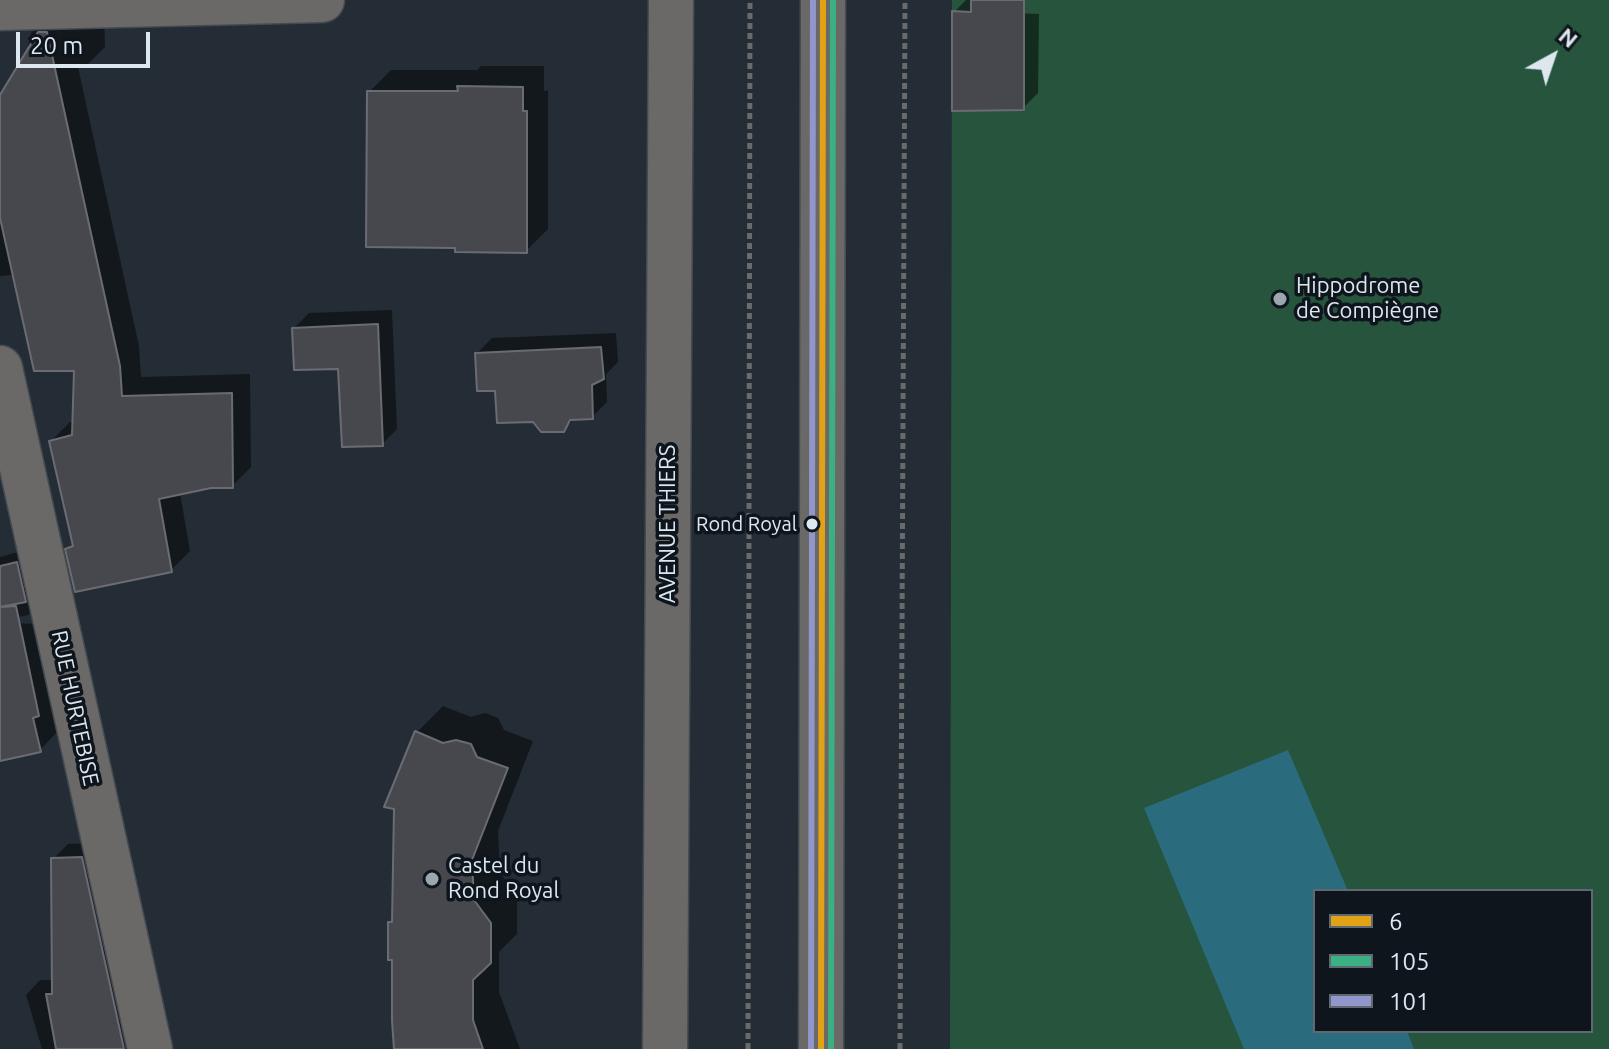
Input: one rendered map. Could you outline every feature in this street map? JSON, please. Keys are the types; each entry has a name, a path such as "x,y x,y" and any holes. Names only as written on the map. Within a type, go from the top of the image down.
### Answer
{"street":[{"path":"0,8 322,0"},
{"name":"AVENUE THIERS","path":"665,1049 671,0"},
{"path":"821,1049 823,0"},
{"name":"RUE HURTEBISE","path":"0,368 150,1049"}],"path":[{"path":"748,1049 750,0"},
{"path":"900,1049 905,0"}],"green space":[{"name":"Hippodrome de Compiègne","path":"952,0 1609,0 1609,1049 950,1049"}],"water":[{"path":"1288,750 1347,889 1313,889 1313,1033 1408,1033 1414,1049 1244,1049 1144,808"}],"building":[{"path":"971,0 1024,0 1024,110 952,111 952,11 971,12"},
{"path":"38,32 47,32 120,366 122,396 232,393 233,488 211,488 159,499 172,572 75,592 65,549 73,546 49,441 72,435 74,371 34,371 0,218 0,95"},
{"path":"457,86 523,87 523,111 527,111 527,253 366,247 367,91 458,91"},
{"path":"378,324 383,446 342,447 338,369 294,370 292,328"},
{"path":"601,347 604,379 592,385 593,419 570,420 564,432 541,432 533,422 497,423 495,391 477,391 475,353"},
{"path":"17,562 26,602 0,607 0,566"},
{"path":"16,606 39,716 33,718 41,752 0,761 0,607"},
{"name":"Castel du Rond Royal","path":"415,731 443,743 456,740 471,744 477,757 508,768 472,860 474,900 491,923 491,963 473,980 473,1020 483,1049 394,1049 388,922 392,922 394,809 384,807"},
{"path":"82,857 124,1049 56,1049 46,994 52,994 51,858"}],"transit line":[{"name":"101","path":"811,1049 813,0"},
{"name":"6","path":"821,1049 823,0"},
{"name":"105","path":"831,1049 833,0"}],"place":[{"name":"Hippodrome de Compiègne","path":"1280,299"},
{"name":"Rond Royal","path":"812,524"},
{"name":"Castel du Rond Royal","path":"432,879"}]}
